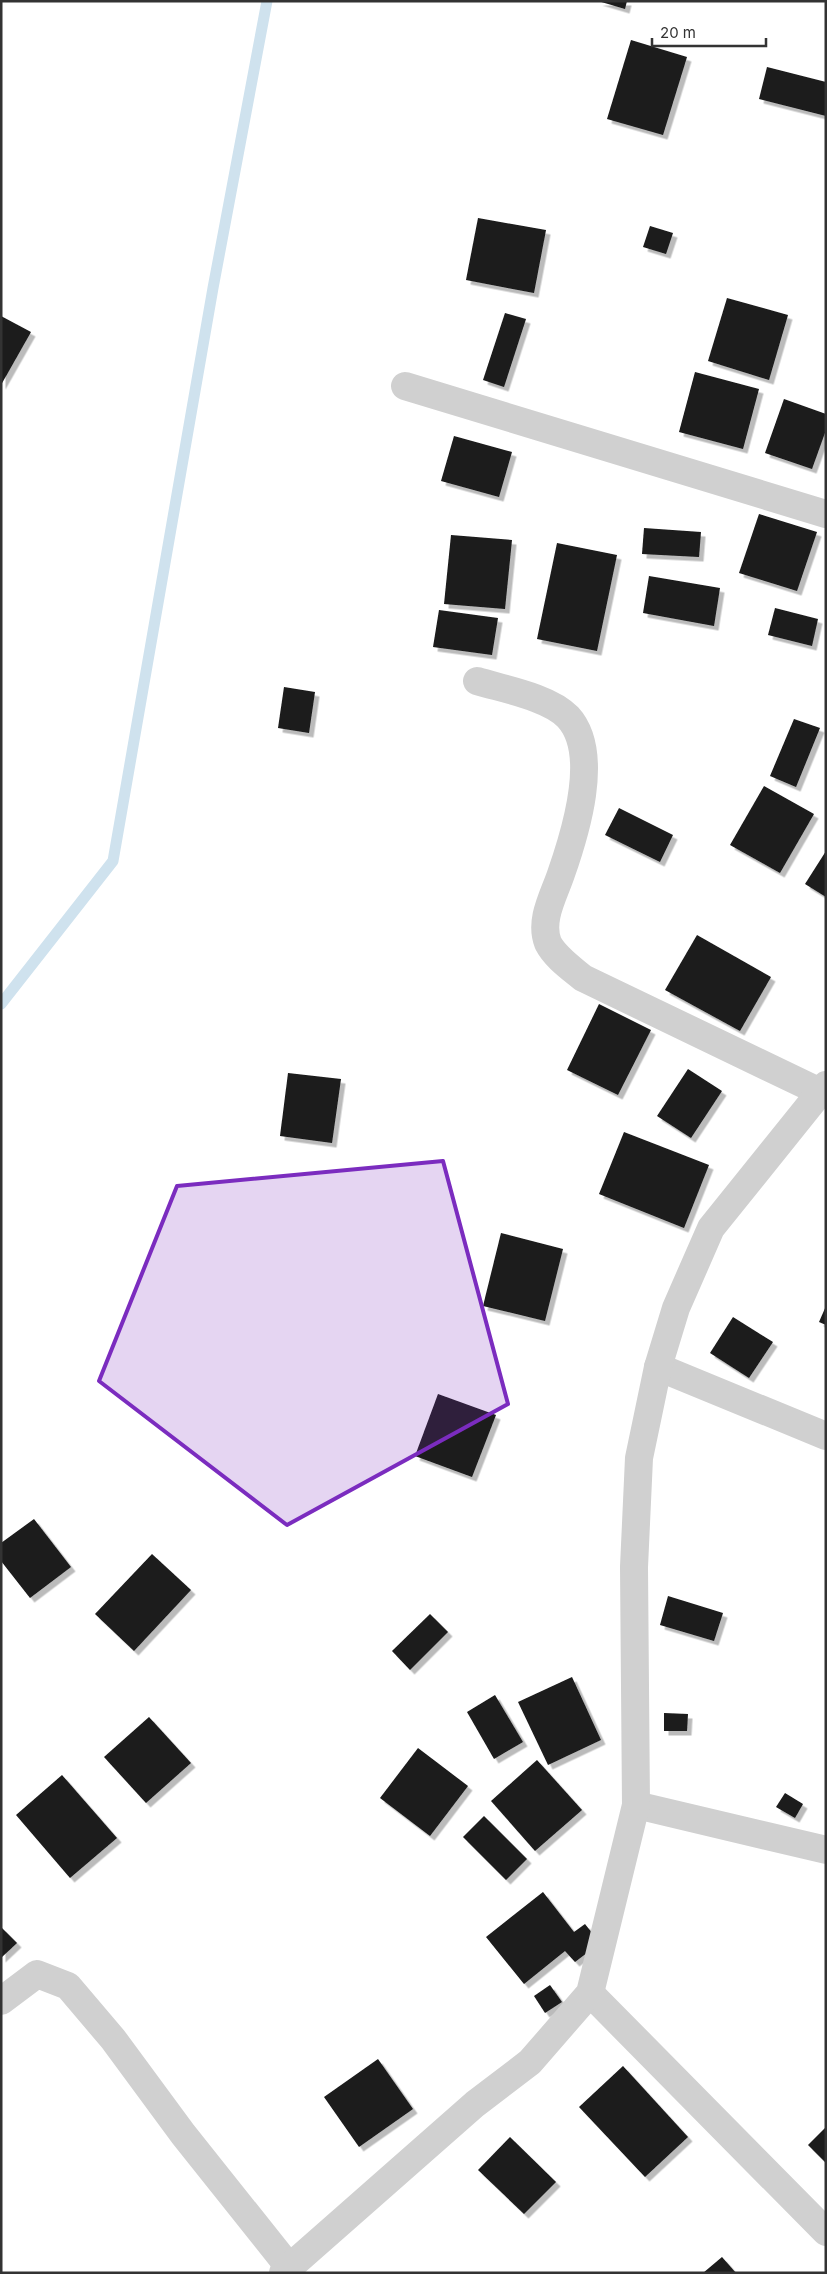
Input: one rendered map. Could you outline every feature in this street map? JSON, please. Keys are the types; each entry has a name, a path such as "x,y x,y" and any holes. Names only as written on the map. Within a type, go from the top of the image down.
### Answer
{"street":[{"path":"405,386 826,514"},
{"path":"1,2001 37,1974 68,1986 113,2039 286,2270 475,2104 530,2062 590,1993 636,1805 634,1567 639,1458 658,1367 676,1308 712,1228 824,1089 583,978 559,957 548,943 545,920 576,833 586,769 580,740 568,718 547,703 477,681"},
{"path":"658,1367 826,1436"},
{"path":"636,1805 826,1850"},
{"path":"590,1993 826,2232"}],"highlighted area":[{"path":"443,1161 508,1404 287,1525 99,1381 177,1186"}],"building":[{"path":"598,1 627,1 625,9"},
{"path":"631,40 687,57 663,135 607,119"},
{"path":"767,67 826,82 826,116 759,99"},
{"path":"478,218 546,230 534,293 466,280"},
{"path":"650,226 673,233 666,254 643,247"},
{"path":"727,298 788,315 769,380 708,361"},
{"path":"505,313 526,319 504,387 483,380"},
{"path":"1,316 31,332 1,385"},
{"path":"695,372 759,389 743,449 679,432"},
{"path":"784,399 826,414 826,430 812,469 765,453"},
{"path":"454,436 512,452 499,497 441,481"},
{"path":"759,514 817,532 797,591 739,573"},
{"path":"644,528 701,532 699,557 642,554"},
{"path":"451,535 512,540 505,609 444,604"},
{"path":"557,543 617,555 597,651 537,639"},
{"path":"649,576 720,588 714,626 643,613"},
{"path":"775,608 818,619 812,646 768,635"},
{"path":"439,610 498,618 492,655 433,647"},
{"path":"284,687 315,692 309,733 278,728"},
{"path":"794,719 820,728 796,787 770,776"},
{"path":"764,786 814,814 780,873 730,845"},
{"path":"619,808 673,835 660,862 605,835"},
{"path":"826,851 826,897 805,884"},
{"path":"697,935 771,977 740,1031 665,990"},
{"path":"599,1004 651,1030 618,1095 567,1070"},
{"path":"688,1069 722,1091 691,1138 657,1116"},
{"path":"288,1073 341,1079 332,1143 280,1136"},
{"path":"624,1132 709,1165 684,1228 599,1194"},
{"path":"501,1233 563,1249 545,1321 483,1306"},
{"path":"826,1306 826,1325 819,1322"},
{"path":"733,1317 773,1342 749,1378 710,1353"},
{"path":"438,1394 496,1415 472,1477 415,1456"},
{"path":"34,1519 71,1567 30,1598 1,1561 1,1543"},
{"path":"152,1554 191,1590 134,1651 95,1614"},
{"path":"668,1596 723,1613 714,1641 660,1625"},
{"path":"430,1614 448,1632 410,1670 392,1651"},
{"path":"572,1677 601,1740 548,1765 518,1702"},
{"path":"495,1695 523,1742 494,1759 467,1712"},
{"path":"664,1713 688,1714 687,1731 664,1731"},
{"path":"149,1717 191,1763 146,1803 104,1757"},
{"path":"418,1748 468,1786 430,1836 380,1798"},
{"path":"537,1760 582,1810 535,1851 491,1801"},
{"path":"62,1775 117,1838 70,1878 16,1815"},
{"path":"785,1793 803,1804 795,1818 776,1807"},
{"path":"484,1816 527,1859 506,1880 463,1837"},
{"path":"543,1892 574,1932 585,1924 600,1943 575,1962 565,1951 524,1984 486,1937"},
{"path":"1,1927 17,1943 1,1958"},
{"path":"550,1985 562,2002 545,2013 534,1996"},
{"path":"378,2059 413,2109 359,2147 324,2097"},
{"path":"623,2066 688,2137 645,2177 579,2107"},
{"path":"826,2127 826,2163 808,2145"},
{"path":"510,2137 556,2182 524,2214 478,2170"},
{"path":"722,2257 736,2273 703,2273"}],"waterway":[{"path":"1,1004 113,861 213,288 267,1"}]}
